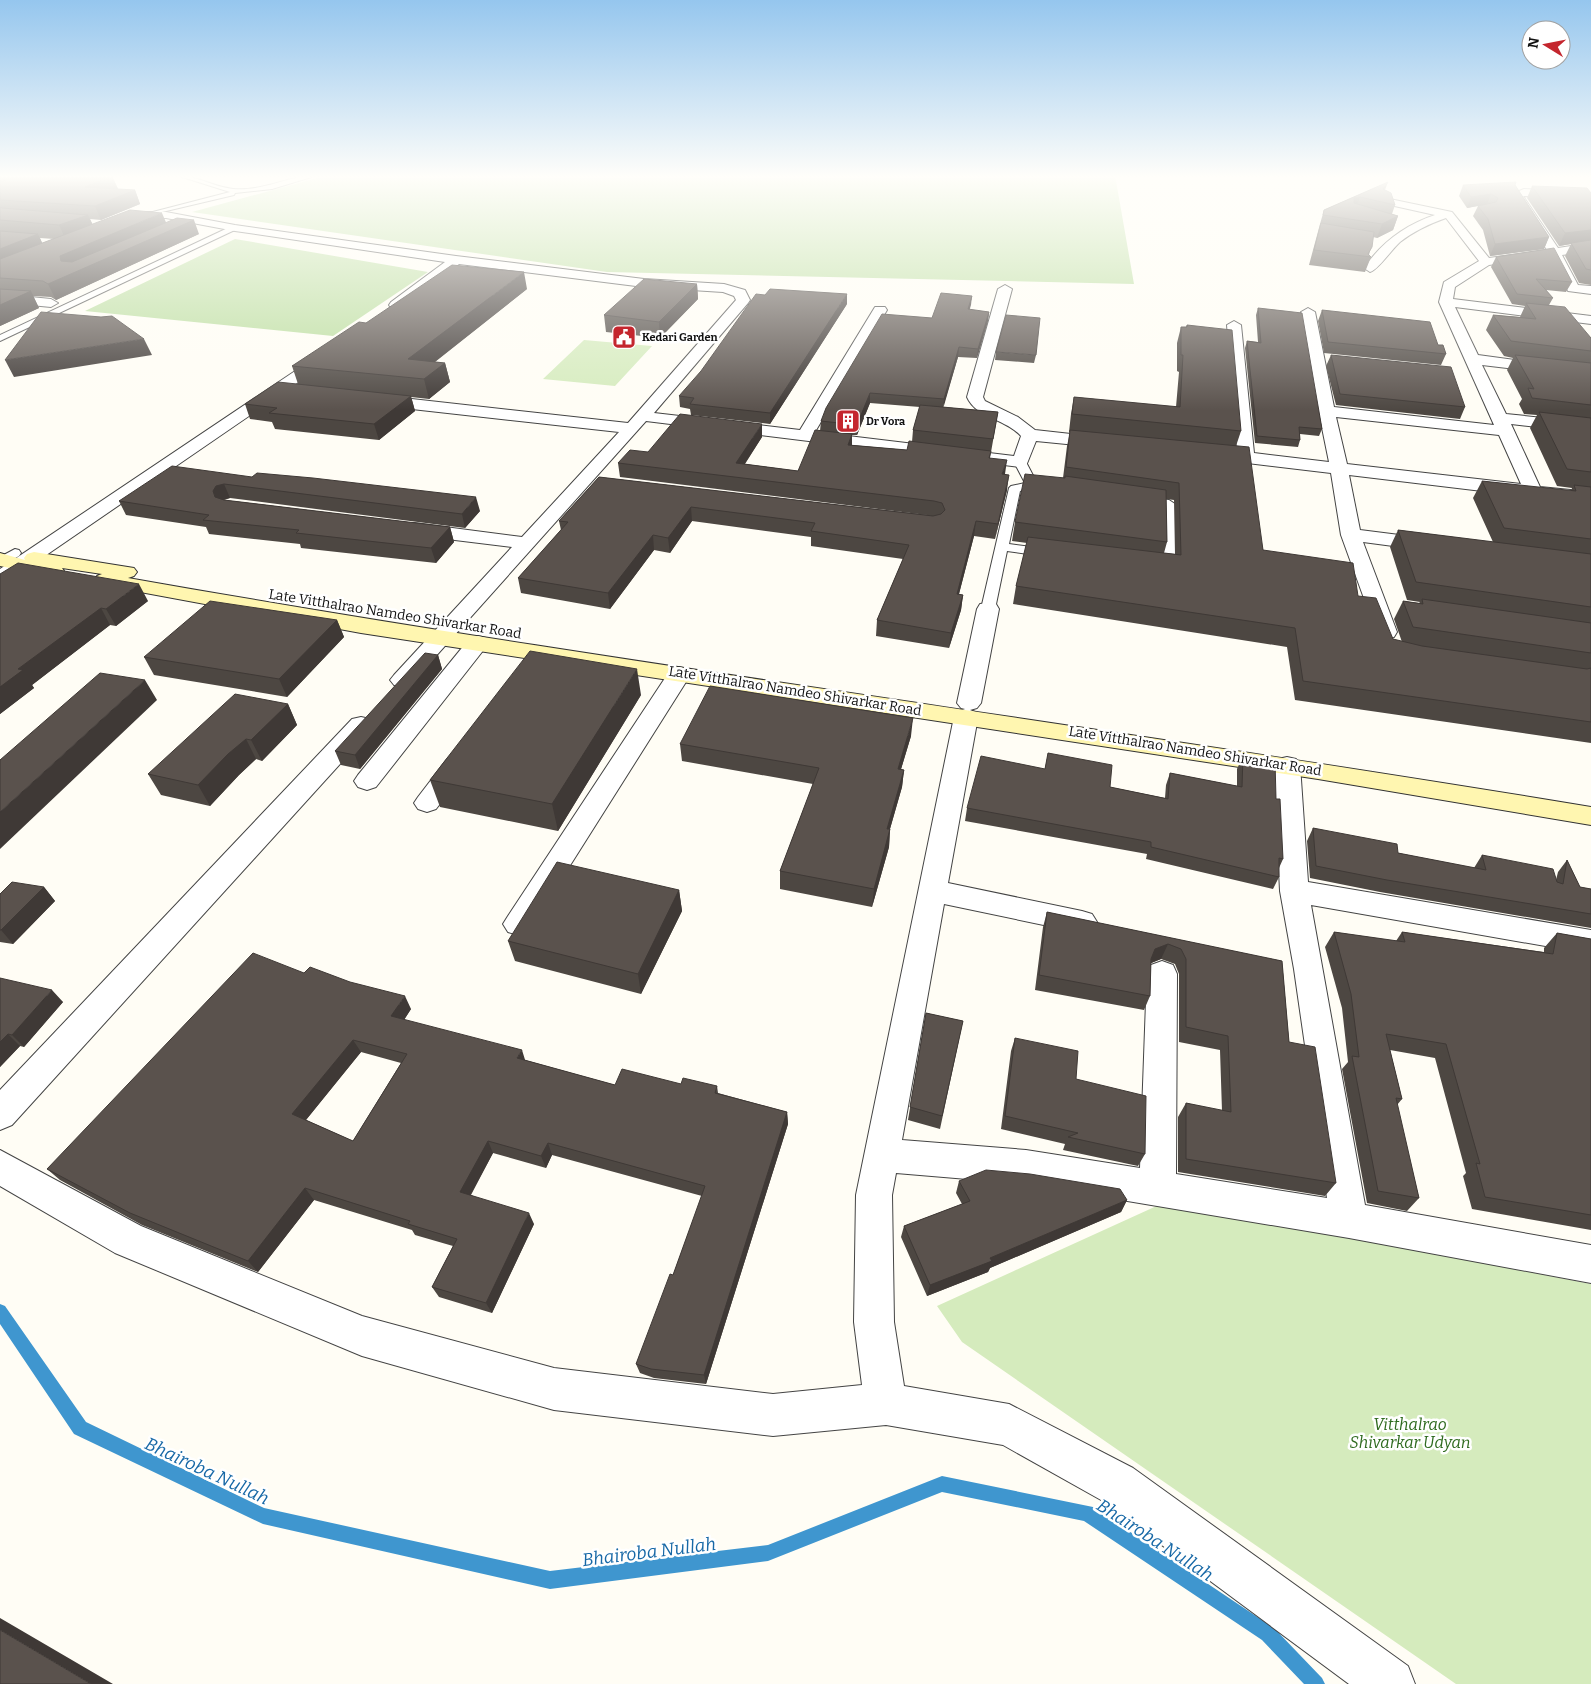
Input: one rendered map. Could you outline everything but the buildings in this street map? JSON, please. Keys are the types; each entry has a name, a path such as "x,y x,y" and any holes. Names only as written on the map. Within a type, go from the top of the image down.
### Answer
{"main road":[{"name":"Late Vitthalrao Namdeo Shivarkar Road","path":"8,561 447,631 967,710 1591,799"},
{"name":"Late Vitthalrao Namdeo Shivarkar Road","path":"447,631 478,644 679,674 967,710 1591,816"}],"street":[{"path":"0,1114 447,631 637,422 743,300 740,293 724,288 644,283 412,254"},
{"path":"1370,268 1378,254"},
{"path":"1480,254 1486,262"},
{"path":"1534,491 1446,302 1449,285 1486,262 1561,254"},
{"path":"1555,255 1591,260"},
{"path":"1555,255 1573,288 1591,290"},
{"path":"384,314 456,260"},
{"path":"1005,290 974,397 978,404 1023,426 1030,435 1128,445"},
{"path":"0,298 51,303"},
{"path":"1446,302 1586,324"},
{"path":"805,435 880,310"},
{"path":"1308,312 1315,359 1339,467 1351,534 1387,606 1392,651"},
{"path":"1452,317 1586,324"},
{"path":"1234,325 1246,457"},
{"path":"8,561 280,390 336,349"},
{"path":"1315,359 1334,361"},
{"path":"1472,359 1564,370"},
{"path":"1460,374 1480,376"},
{"path":"280,390 299,392"},
{"path":"358,399 805,435 1020,462 1030,435"},
{"path":"1326,411 1502,424 1591,428"},
{"path":"1197,452 1339,467 1591,498"},
{"path":"583,480 603,482"},
{"path":"392,526 526,543"},
{"path":"1351,534 1447,547"},
{"path":"886,1404 874,1322 874,1195 988,608"},
{"path":"368,781 478,644"},
{"path":"523,677 541,653"},
{"path":"518,924 679,674"},
{"path":"427,803 469,748"},
{"path":"1287,765 1294,891 1295,966 1349,1220"},
{"path":"932,891 1106,927"},
{"path":"1294,891 1591,942"},
{"path":"1158,1189 1162,974"},
{"path":"882,1155 1026,1167 1349,1220 1591,1264"},
{"path":"0,1166 128,1240 362,1336 554,1389 773,1415 886,1404 1009,1425 1117,1484 1390,1684"}],"lane":[{"path":"0,338 180,254"},
{"path":"988,608 1015,488 1037,486 1020,462"},
{"path":"1130,499 1169,504 1169,569 1149,566"},
{"path":"1002,547 1061,554"}],"green space":[{"path":"205,254 320,254 428,272 333,336 85,311"},
{"path":"480,254 1129,254 1134,284 607,272"},
{"path":"584,340 652,346 615,386 543,379"},
{"name":"Vitthalrao Shivarkar Udyan","path":"1161,1204 1177,1204 1591,1284 1591,1684 1456,1684 962,1342 937,1306"}],"waterway":[{"name":"Bhairoba Nullah","path":"0,1311 80,1428 263,1516 550,1580 768,1553 942,1484 1087,1513 1268,1634 1316,1684"}],"place":[{"name":"Kedari Garden","path":"624,337"},
{"name":"Dr Vora","path":"848,421"}]}
